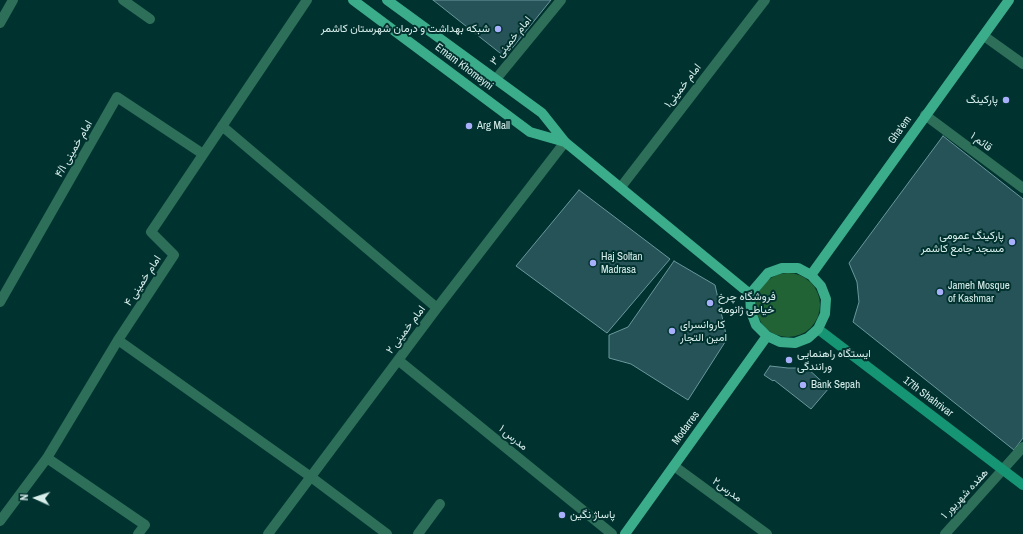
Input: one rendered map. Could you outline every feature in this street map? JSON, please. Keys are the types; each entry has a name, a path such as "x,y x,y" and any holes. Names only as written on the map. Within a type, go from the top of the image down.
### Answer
{"main road":[{"name":"Emam Khomeyni","path":"353,0 530,132 565,142"},
{"name":"Emam Khomeyni","path":"387,0 542,113 565,142 750,294"},
{"name":"Gha'em","path":"811,275 1009,0"},
{"path":"782,268 798,268 811,275 821,286 826,299 825,314 818,328 808,338 795,343 780,342 766,336 756,325 751,312 750,294 768,273 782,268"},
{"name":"17th Shahrivar","path":"818,328 1023,485"},
{"name":"Modarres","path":"625,534 766,336"}],"street":[{"path":"0,23 13,0"},
{"path":"123,0 150,19"},
{"name":"امام خمینی ۴","path":"0,521 47,458 118,340 174,255 151,232 307,0"},
{"name":"امام خمینی ۳","path":"496,79 561,0"},
{"name":"امام خمینی۱","path":"621,187 765,0"},
{"path":"984,36 1023,64"},
{"name":"امام خمینی ۴/۱","path":"0,302 117,97 203,154"},
{"name":"قائم ۱","path":"925,115 1023,188"},
{"path":"222,126 437,308"},
{"name":"امام خمینی ۲","path":"268,534 437,308 565,142"},
{"path":"118,340 311,477 387,534"},
{"name":"مدرس ۱","path":"398,360 612,534"},
{"name":"هفده شهریور ۱","path":"945,534 1023,447"},
{"path":"47,458 144,525 138,534"},
{"name":"مدرس۲","path":"674,466 767,534"},
{"path":"418,534 440,504"}],"green space":[{"path":"788,273 800,275 811,282 818,293 820,305 818,317 811,328 800,335 788,337 776,335 765,328 758,317 756,305 758,293 765,282 776,275"}],"building":[{"name":"شبکه بهداشت و درمان شهرستان کاشمر","path":"433,0 551,0 505,57"},
{"name":"Jameh Mosque of Kashmar","path":"943,136 1023,199 1023,438 1014,450 853,322 859,302 857,282 849,263"},
{"name":"Haj Soltan Madrasa","path":"579,190 670,259 607,333 516,266"},
{"name":"کاروانسرای امین التجار","path":"674,261 715,285 727,339 688,400 631,364 609,358 609,335 628,327"},
{"name":"Bank Sepah","path":"770,366 807,368 829,388 811,409 774,380 773,381 764,375"}],"place":[{"name":"شبکه بهداشت و درمان شهرستان کاشمر","path":"498,29"},
{"name":"پارکینگ","path":"1006,100"},
{"name":"Arg Mall","path":"469,126"},
{"name":"پارکینگ عمومی مسجد جامع کاشمر","path":"1012,242"},
{"name":"Haj Soltan Madrasa","path":"593,263"},
{"name":"Jameh Mosque of Kashmar","path":"940,292"},
{"name":"فروشگاه چرخ خیاطی ژانومه","path":"710,303"},
{"name":"کاروانسرای امین التجار","path":"672,331"},
{"name":"ایستگاه راهنمایی ورانندگی","path":"789,360"},
{"name":"Bank Sepah","path":"803,385"},
{"name":"پاساژ نگین","path":"562,515"}]}
